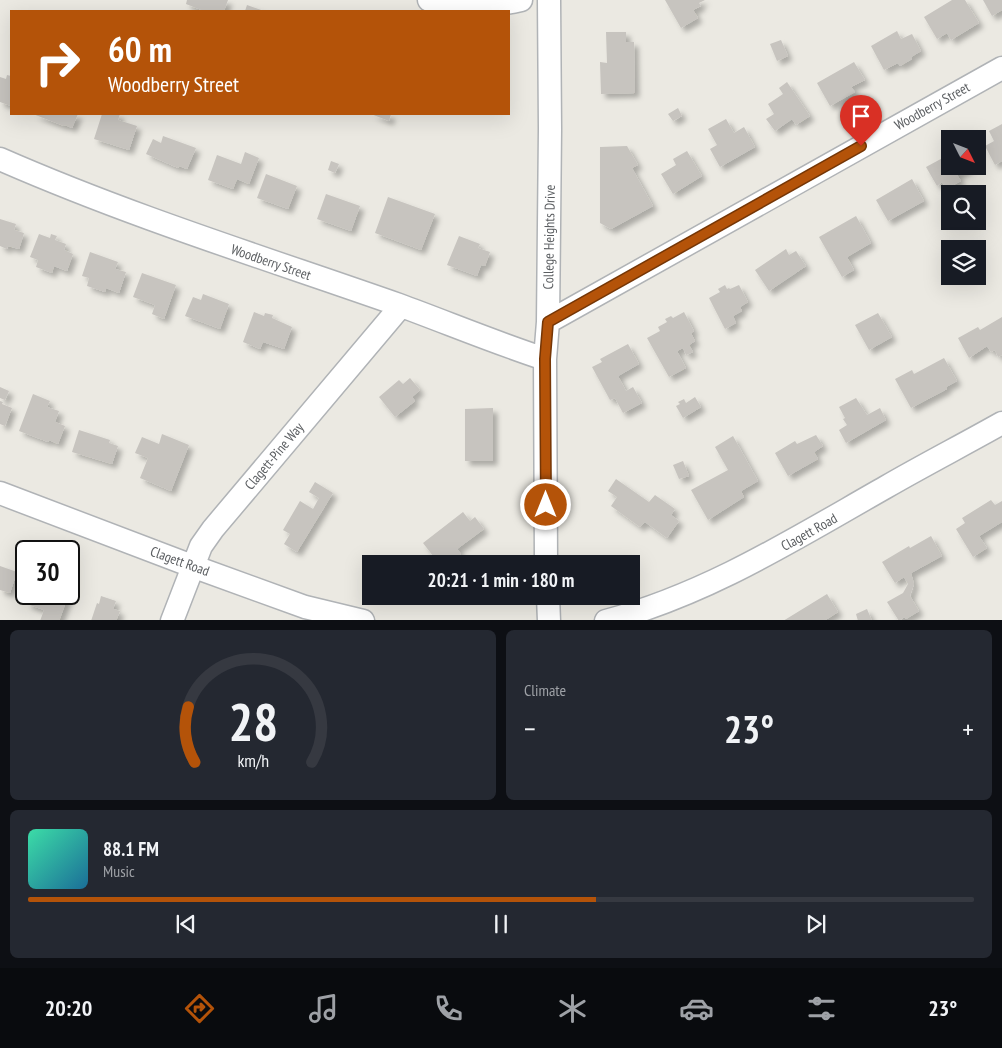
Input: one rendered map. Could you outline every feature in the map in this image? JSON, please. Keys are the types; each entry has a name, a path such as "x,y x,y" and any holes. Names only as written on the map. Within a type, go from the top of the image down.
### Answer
{"street":[{"path":"429,0 479,6 504,4 521,0"},
{"name":"College Heights Drive","path":"546,555 545,359 548,322 549,0"},
{"name":"Woodberry Street","path":"548,322 1002,68"},
{"name":"Woodberry Street","path":"0,159 159,223 401,306 545,359"},
{"name":"Clagett-Pine Way","path":"172,620 201,546 213,529 401,306"},
{"name":"Clagett Road","path":"606,620 665,602 718,580 811,531 885,487 1002,423"},
{"name":"Clagett Road","path":"0,494 305,607 363,620"},
{"path":"548,605 549,620"}],"building":[{"path":"187,0 228,0 224,10 201,10 186,4"},
{"path":"665,0 705,0 699,3 701,6 693,10 698,18 681,28"},
{"path":"952,0 965,0 979,23 951,40 947,33 937,39 924,17"},
{"path":"983,0 1002,0 1002,10 992,16"},
{"path":"247,5 261,10 245,10"},
{"path":"897,31 901,39 912,34 921,51 900,66 898,63 884,70 871,46"},
{"path":"606,32 626,32 626,42 634,42 635,93 601,94 600,62 607,63"},
{"path":"781,40 788,56 777,61 770,44"},
{"path":"854,62 865,80 851,87 855,92 830,106 817,83"},
{"path":"7,75 10,76 10,106 0,102 0,77 6,79"},
{"path":"787,82 810,116 796,125 792,119 775,131 766,119 774,114 768,104 783,94 779,88"},
{"path":"678,108 682,116 673,121 668,114"},
{"path":"36,115 78,115 72,128"},
{"path":"102,115 120,115 118,120 137,126 129,150 94,139"},
{"path":"374,115 391,115 389,121"},
{"path":"726,119 734,133 744,127 755,147 720,167 710,149 717,145 708,129"},
{"path":"1002,124 1002,161 995,165 986,148 986,145 994,141 989,131"},
{"path":"163,136 196,148 187,169 179,166 178,168 146,154 153,139 161,143"},
{"path":"627,146 638,165 632,168 653,206 611,229 600,223 600,147"},
{"path":"687,151 702,176 673,194 661,174 676,165 673,159"},
{"path":"245,152 259,158 249,184 237,179 233,189 208,180 217,155 241,164"},
{"path":"941,159 941,175 957,175 961,181 954,185 944,185 942,182 937,186 926,167"},
{"path":"331,161 339,164 335,173 328,170"},
{"path":"266,174 297,186 288,209 257,198"},
{"path":"912,179 924,201 888,221 876,200"},
{"path":"326,194 360,206 351,231 317,219"},
{"path":"388,197 435,214 421,250 375,233"},
{"path":"856,216 871,243 847,257 854,270 842,277 819,237"},
{"path":"0,219 16,224 14,230 24,233 19,249 8,246 7,249 0,246"},
{"path":"39,234 50,238 51,234 57,236 55,240 66,244 64,250 73,254 67,271 54,266 52,273 36,267 38,260 30,257"},
{"path":"459,236 480,244 478,248 490,252 485,266 481,265 477,276 447,265"},
{"path":"786,249 789,255 796,251 806,266 769,291 755,270"},
{"path":"90,252 118,262 115,269 126,272 119,293 106,288 105,292 87,286 89,278 82,276"},
{"path":"142,273 176,285 164,319 152,314 155,305 133,297"},
{"path":"725,285 727,289 730,289 739,285 748,302 740,307 742,311 733,316 736,323 725,329 709,298 720,292 718,289"},
{"path":"203,294 229,304 220,329 185,316 193,297 201,300"},
{"path":"254,312 264,316 265,313 273,315 272,318 292,327 284,349 263,342 260,349 243,342"},
{"path":"684,312 694,331 691,333 695,341 689,345 693,352 686,355 683,348 677,351 686,368 669,377 647,338 660,331 658,327 667,322 665,319 671,316 673,318"},
{"path":"878,313 892,337 869,350 855,325"},
{"path":"1002,317 1002,355 998,357 995,350 991,352 987,346 969,358 958,338 978,327 980,330"},
{"path":"628,344 639,364 618,376 626,391 633,387 642,403 623,413 615,398 610,400 592,367 602,362 600,359"},
{"path":"944,358 957,381 946,387 947,389 911,408 895,379 912,370 914,374"},
{"path":"410,378 420,390 412,397 415,401 395,417 379,397 399,380 403,384"},
{"path":"0,387 9,391 5,400 0,398"},
{"path":"33,394 50,401 47,407 59,411 55,422 65,426 58,444 19,431"},
{"path":"695,397 701,407 683,418 676,406 680,404 678,402 684,399 686,403"},
{"path":"856,398 867,415 880,408 886,420 846,443 839,430 847,425 839,407"},
{"path":"0,401 3,402 2,404 12,408 5,426 0,424"},
{"path":"493,408 493,461 465,461 465,409"},
{"path":"79,430 110,440 109,443 118,446 112,464 72,452"},
{"path":"162,434 189,445 171,491 140,478 148,458 135,453 142,437 159,444"},
{"path":"816,435 823,446 814,452 818,459 788,476 775,453 795,441 797,444"},
{"path":"733,436 758,481 741,491 744,497 708,520 691,490 728,470 715,447"},
{"path":"683,461 689,476 679,479 673,465"},
{"path":"616,479 649,502 655,495 675,509 671,515 679,521 667,538 645,522 640,527 611,506 617,497 608,491"},
{"path":"315,482 333,493 297,552 284,544 290,534 283,530 300,501 313,509 319,498 309,492"},
{"path":"991,500 995,505 1002,501 1002,522 979,536 987,548 973,557 956,529 965,523 962,518"},
{"path":"463,512 470,521 475,517 484,529 457,549 460,555 432,555 423,543"},
{"path":"931,536 942,556 911,573 914,584 910,596 919,611 906,619 904,617 898,620 887,602 903,593 908,584 904,577 895,583 882,562 909,546 910,548"},
{"path":"0,566 15,571 15,578 10,593 0,590"},
{"path":"827,594 838,612 826,620 785,620"},
{"path":"101,596 116,601 113,609 120,611 116,620 91,620 97,603 99,604"},
{"path":"30,605 65,605 59,620 40,620 44,610"},
{"path":"867,609 872,620 858,620 856,614"}],"route":[{"path":"546,505 545,359 548,322 861,146"}]}
